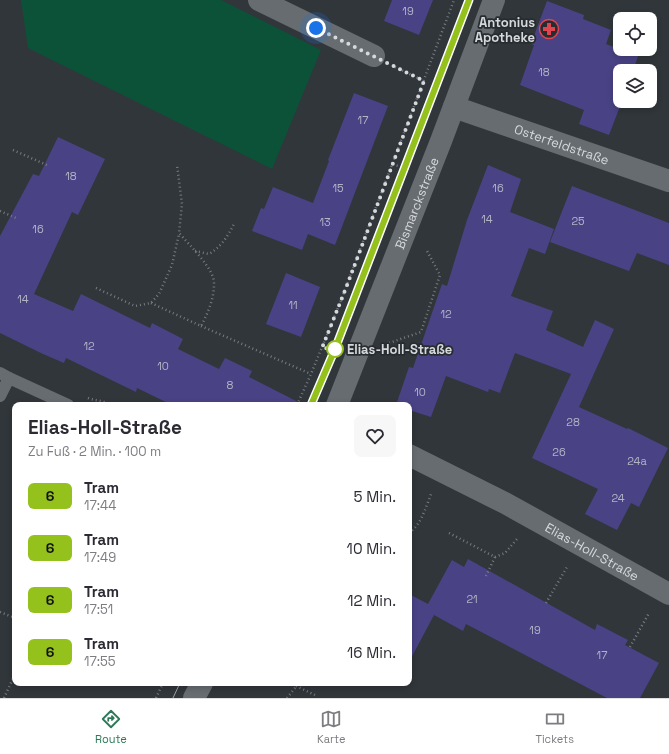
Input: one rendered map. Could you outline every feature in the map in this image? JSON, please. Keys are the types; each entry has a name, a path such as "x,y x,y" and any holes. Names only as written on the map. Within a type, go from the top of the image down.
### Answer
{"street":[{"path":"259,0 374,56"},
{"name":"Bismarckstraße","path":"338,402 412,218 494,0"},
{"name":"Osterfeldstraße","path":"454,107 669,181"},
{"name":"Elias-Holl-Straße","path":"412,457 505,503 666,592"},
{"path":"194,698 200,686"}],"lane":[{"path":"0,396 4,375 62,402"}],"path":[{"path":"298,402 346,288 454,0"},
{"path":"374,56 424,81"},
{"path":"13,150 49,166"},
{"path":"151,303 159,294 172,265 179,233 182,204 178,165"},
{"path":"0,211 16,218"},
{"path":"194,251 209,254 219,248 230,233 234,224"},
{"path":"179,233 209,268 215,283 210,309 201,326"},
{"path":"387,348 390,342 421,332 440,275 425,249"},
{"path":"96,288 135,306 151,303 311,374"},
{"path":"412,531 422,515 440,471"},
{"path":"449,533 494,557 485,578"},
{"path":"546,603 580,544"},
{"path":"630,647 666,592"},
{"path":"0,612 12,617"},
{"path":"4,698 12,681"},
{"path":"156,698 162,686"},
{"path":"286,698 296,686 315,695"}],"green space":[{"path":"21,0 221,0 321,50 272,169 28,48"}],"building":[{"path":"392,0 433,0 419,35 384,21"},
{"path":"547,1 584,15 583,19 611,30 606,44 613,47 613,56 638,56 635,64 613,64 613,108 619,108 609,135 579,124 584,110 520,85 534,45 531,44"},
{"path":"354,93 388,106 335,245 308,234 302,250 252,231 261,208 264,209 273,187 313,203"},
{"path":"58,137 105,159 78,215 72,212 34,294 73,311 81,294 150,328 152,323 183,339 178,349 219,369 225,358 252,371 249,377 298,402 166,402 137,388 136,392 66,358 64,363 0,333 0,236 33,174 39,176"},
{"path":"488,165 521,179 510,212 554,229 545,254 529,248 511,296 553,311 546,330 583,347 595,320 614,329 579,407 627,429 628,428 668,448 639,507 631,503 617,530 585,514 598,489 532,458 571,374 515,353 500,393 489,389 488,392 446,376 431,417 412,411 412,402 397,402 409,367 413,368 442,284 447,286 467,220"},
{"path":"572,186 669,223 669,265 637,253 629,271 550,242"},
{"path":"286,273 320,287 301,337 266,324"},
{"path":"468,559 595,630 597,624 628,640 625,645 659,663 640,698 607,698 466,624 463,631 434,615 412,656 412,596 428,604 452,560 464,567"}],"tram line":[{"path":"312,402 335,349 469,0"},
{"name":"6","path":"312,402 335,349 469,0"},
{"path":"173,698 179,686"}],"place":[{"name":"Antonius Apotheke","path":"549,29"},
{"name":"Elias-Holl-Straße","path":"335,349"}],"route":[{"path":"316,28 424,81 322,348 335,349"}]}
